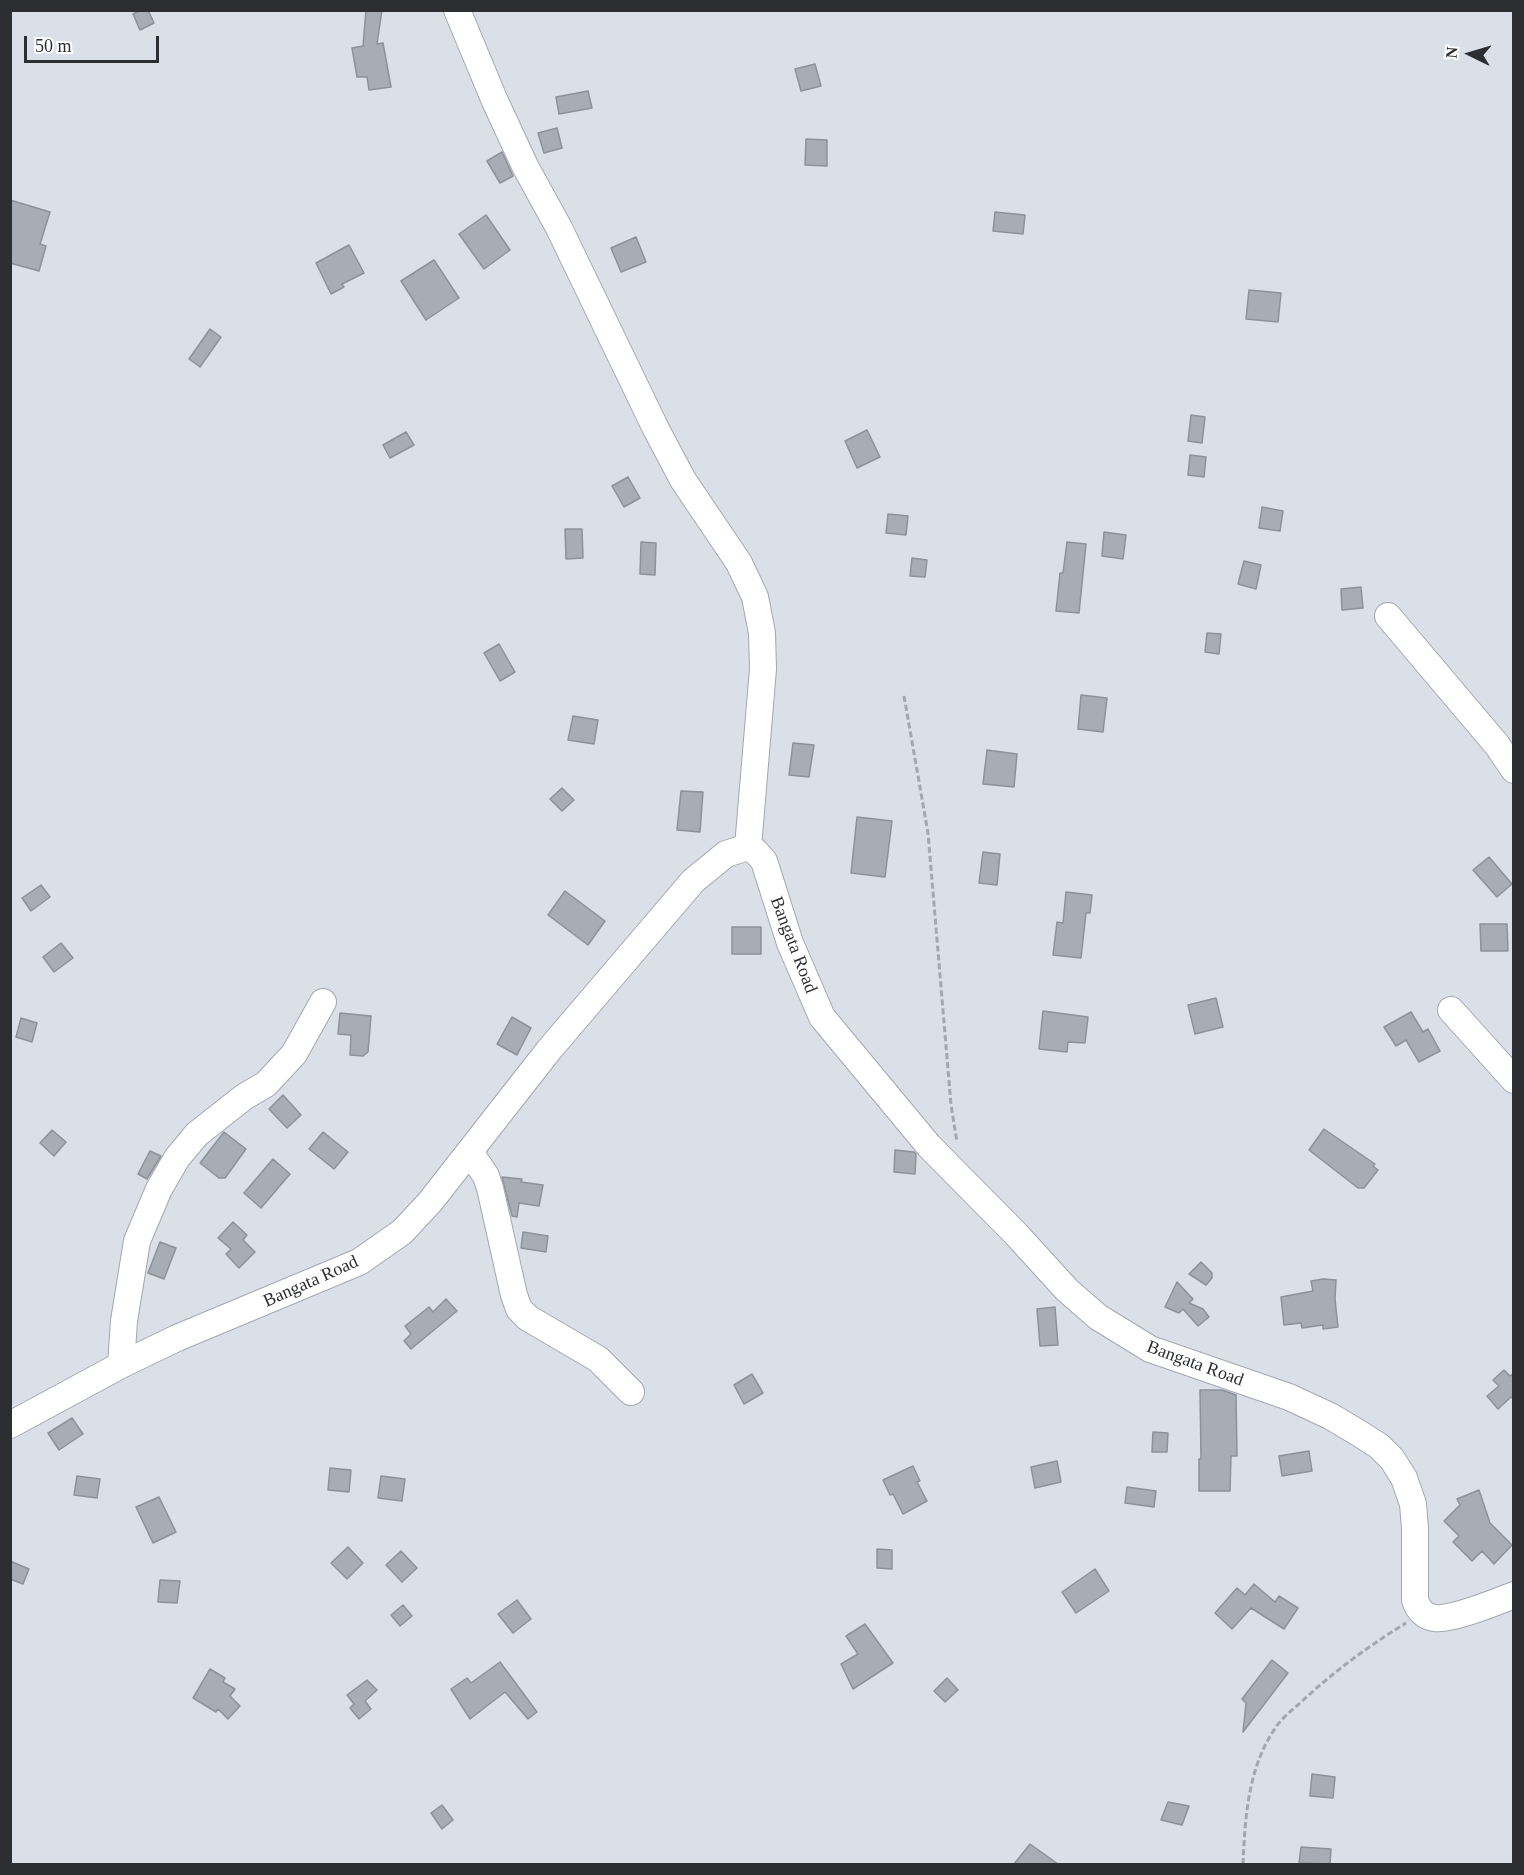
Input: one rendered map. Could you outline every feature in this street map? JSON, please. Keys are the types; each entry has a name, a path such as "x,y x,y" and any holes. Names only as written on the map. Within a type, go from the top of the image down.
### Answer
{"street":[{"path":"457,10 525,166 559,228 656,429 683,480 739,563 755,597 762,633 763,669 748,847"},
{"path":"1388,616 1497,745 1514,770"},
{"name":"Bangata Road","path":"10,1425 121,1365 177,1338 358,1262 402,1232 471,1152 549,1050 693,880 726,854 748,847 764,861 790,943 822,1017 929,1146 1016,1234 1067,1290 1098,1317 1150,1349 1320,1411 1364,1437 1392,1459 1404,1478 1413,1504 1416,1528 1415,1600 1419,1610 1423,1613"},
{"path":"121,1365 137,1241 159,1190 177,1158 197,1134 266,1084 294,1054 323,1002"},
{"path":"1451,1010 1514,1080"},
{"path":"471,1152 483,1170 490,1188 519,1309 541,1327 598,1359 631,1392"},
{"path":"1423,1613 1436,1618 1486,1606 1514,1595"}],"path":[{"path":"904,696 927,833 951,1105 958,1149"},
{"path":"1244,1864 1246,1805 1253,1776 1276,1726 1348,1661 1423,1613"}],"building":[{"path":"141,10 148,10 154,23 140,30 133,14"},
{"path":"366,10 382,10 377,44 383,43 391,87 369,90 367,77 357,77 352,48 363,46"},
{"path":"815,64 821,86 801,91 795,69"},
{"path":"588,91 592,108 559,114 556,97"},
{"path":"557,128 562,148 544,153 538,133"},
{"path":"806,139 827,140 827,166 805,165"},
{"path":"502,152 513,176 500,183 487,161"},
{"path":"10,200 50,212 40,244 46,246 39,271 10,263"},
{"path":"995,212 1025,215 1023,234 993,231"},
{"path":"486,215 510,250 484,269 459,234"},
{"path":"636,237 646,262 621,272 611,248"},
{"path":"349,245 364,273 342,284 344,287 331,294 316,263"},
{"path":"434,260 459,298 426,320 401,281"},
{"path":"1249,290 1281,293 1278,322 1246,319"},
{"path":"210,329 221,337 200,367 189,359"},
{"path":"1191,415 1205,417 1202,443 1188,441"},
{"path":"867,430 880,457 857,468 845,441"},
{"path":"406,432 414,445 390,458 383,445"},
{"path":"1190,455 1206,457 1204,477 1188,475"},
{"path":"628,477 640,498 624,507 612,486"},
{"path":"1262,507 1283,511 1280,531 1259,528"},
{"path":"888,514 908,516 906,535 886,533"},
{"path":"565,529 582,529 583,558 566,559"},
{"path":"1104,532 1126,535 1123,559 1102,556"},
{"path":"641,542 656,543 655,575 640,574"},
{"path":"1067,542 1086,544 1079,613 1056,611 1060,573 1063,573"},
{"path":"912,558 927,560 925,577 910,576"},
{"path":"1244,561 1261,565 1256,589 1238,584"},
{"path":"1361,587 1363,608 1342,610 1341,589"},
{"path":"1207,633 1221,634 1219,654 1205,652"},
{"path":"499,644 515,672 500,681 484,653"},
{"path":"1081,695 1107,698 1103,732 1078,729"},
{"path":"573,716 598,720 594,744 568,740"},
{"path":"793,743 814,745 809,777 789,775"},
{"path":"987,750 1017,754 1014,787 983,784"},
{"path":"562,788 574,800 562,811 550,799"},
{"path":"681,791 703,792 700,832 677,830"},
{"path":"857,817 892,821 885,877 851,873"},
{"path":"983,852 1000,854 997,885 979,883"},
{"path":"1489,857 1512,884 1497,897 1473,870"},
{"path":"41,885 50,897 31,911 22,898"},
{"path":"565,891 605,921 588,945 548,915"},
{"path":"1066,892 1092,895 1090,913 1086,913 1081,958 1053,955 1057,922 1063,923"},
{"path":"1480,924 1507,924 1508,951 1481,951"},
{"path":"732,927 761,927 761,954 732,954"},
{"path":"61,943 73,958 54,972 43,957"},
{"path":"1216,998 1223,1027 1195,1034 1188,1005"},
{"path":"1043,1011 1088,1017 1085,1043 1068,1042 1067,1052 1039,1049"},
{"path":"1411,1012 1423,1032 1428,1029 1440,1051 1419,1062 1406,1040 1396,1046 1384,1027"},
{"path":"340,1013 371,1016 368,1052 363,1056 350,1055 351,1035 338,1034"},
{"path":"512,1017 531,1028 517,1055 497,1044"},
{"path":"21,1018 37,1023 32,1042 16,1037"},
{"path":"283,1095 301,1115 287,1128 269,1109"},
{"path":"1324,1129 1375,1164 1373,1166 1378,1170 1364,1188 1358,1188 1309,1150"},
{"path":"52,1130 66,1142 54,1156 40,1143"},
{"path":"224,1132 246,1149 225,1178 219,1178 200,1163"},
{"path":"323,1132 348,1152 334,1169 309,1149"},
{"path":"895,1150 916,1154 915,1174 894,1172"},
{"path":"150,1151 161,1156 147,1179 138,1174"},
{"path":"273,1159 290,1174 261,1208 244,1193"},
{"path":"502,1177 522,1179 521,1182 543,1185 539,1206 519,1203 517,1217 512,1216"},
{"path":"233,1222 247,1235 243,1240 255,1252 239,1268 226,1254 231,1249 218,1238"},
{"path":"523,1232 548,1236 546,1252 521,1248"},
{"path":"160,1242 176,1248 164,1279 148,1273"},
{"path":"1201,1262 1212,1273 1212,1278 1206,1285 1189,1274"},
{"path":"1336,1280 1335,1299 1338,1327 1323,1329 1323,1325 1302,1328 1301,1323 1284,1325 1281,1297 1313,1291 1311,1281"},
{"path":"1177,1282 1193,1299 1189,1303 1203,1309 1209,1317 1198,1326 1183,1309 1179,1313 1165,1307"},
{"path":"446,1299 457,1311 411,1349 404,1341 411,1334 405,1326 429,1307 433,1312"},
{"path":"1055,1307 1058,1345 1040,1346 1037,1309"},
{"path":"1504,1370 1510,1376 1514,1373 1514,1400 1511,1397 1498,1409 1487,1396 1499,1386 1493,1380"},
{"path":"752,1374 763,1393 744,1404 734,1385"},
{"path":"1200,1390 1222,1390 1236,1395 1237,1456 1231,1456 1230,1491 1199,1491"},
{"path":"72,1418 83,1434 59,1450 48,1433"},
{"path":"1153,1432 1168,1433 1167,1452 1152,1452"},
{"path":"1309,1451 1312,1471 1282,1476 1279,1456"},
{"path":"1057,1461 1061,1482 1035,1488 1031,1467"},
{"path":"913,1466 920,1481 917,1482 927,1501 903,1514 883,1480"},
{"path":"330,1468 351,1470 349,1492 328,1490"},
{"path":"77,1476 100,1479 97,1498 74,1495"},
{"path":"381,1476 405,1479 402,1501 378,1498"},
{"path":"1127,1487 1156,1491 1154,1507 1125,1503"},
{"path":"1479,1490 1490,1523 1512,1545 1494,1564 1482,1551 1472,1561 1453,1542 1459,1536 1444,1521 1460,1505 1457,1499"},
{"path":"159,1497 176,1532 153,1543 136,1507"},
{"path":"348,1547 363,1563 347,1579 331,1563"},
{"path":"877,1549 892,1550 892,1569 877,1568"},
{"path":"401,1551 417,1568 402,1582 386,1565"},
{"path":"10,1561 29,1569 23,1584 10,1579"},
{"path":"1095,1569 1109,1591 1076,1613 1062,1592"},
{"path":"160,1580 180,1581 177,1603 158,1602"},
{"path":"1254,1584 1275,1602 1279,1596 1298,1608 1284,1629 1251,1608 1232,1629 1215,1613 1237,1588 1245,1595"},
{"path":"517,1600 531,1619 513,1633 498,1614"},
{"path":"403,1605 412,1616 400,1626 391,1615"},
{"path":"865,1624 893,1663 853,1689 841,1664 858,1654 846,1636"},
{"path":"1272,1660 1288,1673 1243,1732 1246,1703 1242,1699"},
{"path":"500,1662 537,1712 528,1719 505,1692 470,1719 451,1689 467,1678 471,1683"},
{"path":"210,1669 225,1678 223,1682 235,1689 230,1696 240,1706 228,1719 218,1709 216,1712 193,1698"},
{"path":"947,1678 958,1690 945,1702 934,1691"},
{"path":"367,1680 377,1690 365,1701 371,1709 359,1719 350,1708 354,1704 347,1695"},
{"path":"1312,1774 1335,1777 1333,1798 1310,1796"},
{"path":"1168,1802 1189,1806 1182,1825 1161,1820"},
{"path":"442,1805 453,1820 442,1829 431,1813"},
{"path":"1030,1844 1058,1864 1014,1864"},
{"path":"1301,1847 1331,1849 1330,1864 1299,1863"}]}
